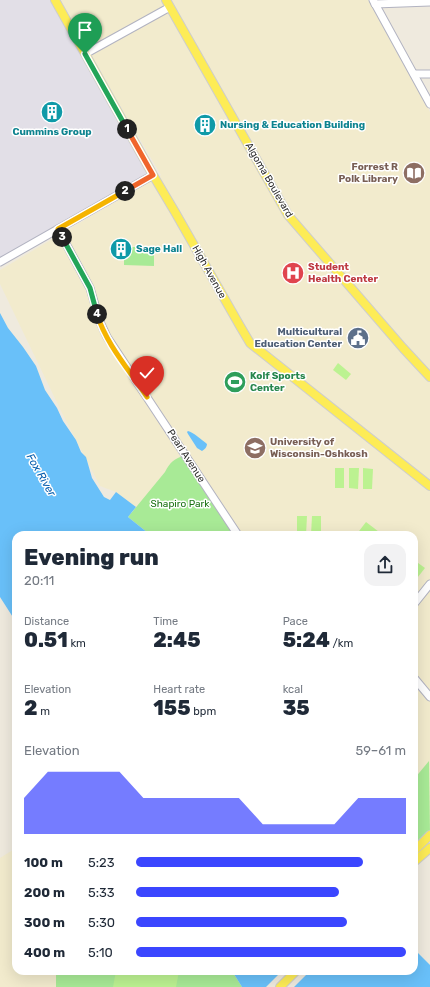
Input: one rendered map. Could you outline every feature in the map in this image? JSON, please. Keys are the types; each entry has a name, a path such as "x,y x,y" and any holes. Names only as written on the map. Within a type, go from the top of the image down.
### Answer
{"main road":[{"name":"High Avenue","path":"55,0 153,175 250,343 430,486"},
{"name":"Algoma Boulevard","path":"168,4 288,215 398,343 430,377"},
{"path":"418,847 430,835"},
{"path":"418,858 430,848"},
{"path":"280,987 292,975"}],"street":[{"path":"430,2 374,2 430,104"},
{"path":"85,54 168,4"},
{"path":"414,74 430,74"},
{"path":"0,262 153,175"},
{"name":"Pearl Avenue","path":"58,229 90,288 100,322 107,337 235,531"},
{"path":"418,599 430,584"},
{"path":"418,680 430,689"},
{"path":"418,682 430,697"}],"shaded area":[{"name":"Cummins Group","path":"0,0 55,0 153,175 0,262"},
{"name":"University of Wisconsin-Oshkosh","path":"57,0 368,0 430,112 430,824 418,835 418,531 151,531 136,507 116,492 100,486 61,411 0,284 0,270 161,175"},
{"path":"12,850 12,975 234,975 242,987 0,987 0,858"}],"green space":[{"path":"132,247 148,247 148,251 154,251 154,266 124,265 124,250 131,250"},
{"path":"338,363 351,374 346,380 333,370"},
{"name":"Shapiro Park","path":"185,455 235,531 146,531 128,517 175,460"},
{"path":"335,468 344,468 344,488 335,488"},
{"path":"349,468 359,468 358,489 349,488"},
{"path":"363,468 373,469 372,489 363,489"},
{"path":"297,516 307,516 306,531 297,531"},
{"path":"312,516 321,516 321,531 311,531"},
{"path":"366,522 378,531 359,531"},
{"path":"418,563 425,568 418,577"},
{"path":"429,761 430,835 418,847 418,774"},
{"path":"56,975 234,975 242,987 56,987"},
{"path":"115,975 178,975 176,987 113,987"}],"water":[{"name":"Fox River","path":"0,313 8,328 36,366 45,390 76,440 81,452 86,457 92,478 104,497 110,500 116,492 136,507 128,517 146,531 12,531 12,616 0,597"},
{"path":"188,431 195,434 207,444 202,451 197,448 188,434"},
{"path":"418,953 430,965 430,987 242,987 234,975 418,975"}],"pier":[{"path":"278,975 306,975 294,987 266,987"}],"place":[{"name":"Cummins Group","path":"52,112"},
{"name":"Nursing & Education Building","path":"205,125"},
{"name":"Forrest R Polk Library","path":"414,173"},
{"name":"Sage Hall","path":"121,249"},
{"name":"Student Health Center","path":"293,273"},
{"name":"Multicultural Education Center","path":"358,338"},
{"name":"Kolf Sports Center","path":"235,382"},
{"name":"University of Wisconsin-Oshkosh","path":"255,448"}],"route":[{"path":"85,54 153,175 58,229 90,288 103,330 147,397"}]}
